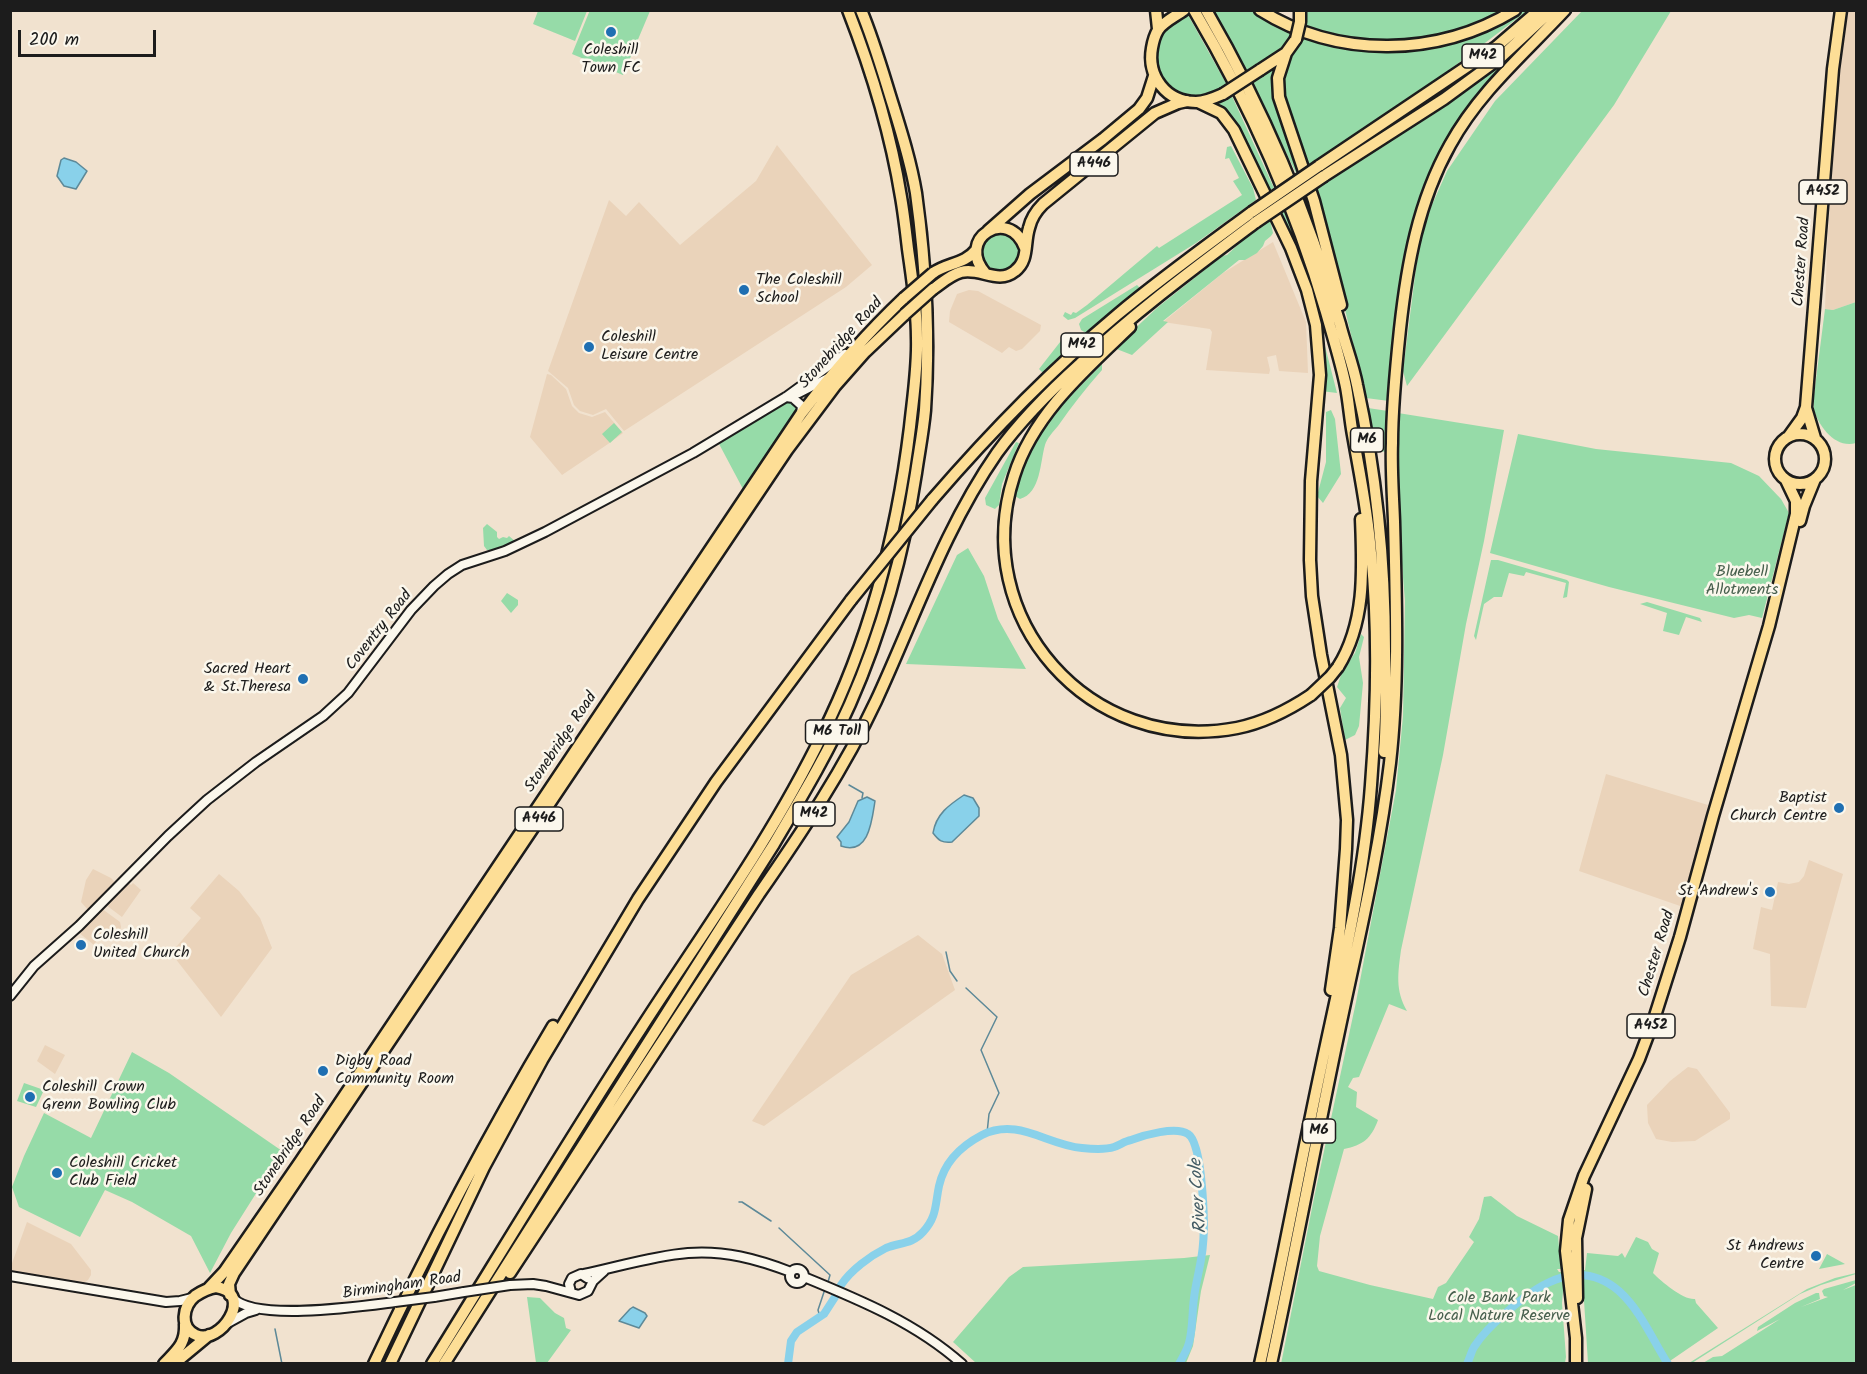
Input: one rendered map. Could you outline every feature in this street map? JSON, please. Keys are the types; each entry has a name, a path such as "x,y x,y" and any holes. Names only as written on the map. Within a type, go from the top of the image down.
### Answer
{"highway":[{"name":"M6 Toll","path":"432,1364 606,1082 773,824 822,736 869,621 882,578 905,468 917,338 913,276 901,195 881,112 848,10"},
{"name":"M6 Toll","path":"445,1364 807,789 850,703 880,625 903,540 922,441 927,311 915,191 902,135 873,39 861,10"},
{"path":"1156,10 1158,30"},
{"name":"M6","path":"1194,10 1219,52 1254,123 1300,232 1320,291 1346,386 1364,493 1373,575 1376,692 1374,740 1371,788 1357,893 1260,1364"},
{"name":"M6","path":"1206,10 1266,123 1310,228 1357,384"},
{"name":"M42","path":"1260,10 1293,27 1329,40 1391,47 1417,45 1459,36 1515,10"},
{"name":"M42","path":"390,1364 484,1167 542,1060 638,899 716,782 851,600 932,500 1019,405 1117,315 1182,263 1322,171 1496,47 1539,10"},
{"name":"Chester Road","path":"1789,436 1802,418 1806,407 1833,69 1841,10"},
{"name":"M42","path":"1322,171 1444,99 1560,11"},
{"name":"M42","path":"1367,899 1385,806 1395,709 1396,610 1391,444 1396,371 1412,246 1431,182 1449,145 1470,112 1495,82 1545,31 1560,11"},
{"path":"1158,30 1181,13"},
{"name":"A446","path":"987,274 999,277 1013,273 1025,258 1029,226 1040,207 1155,113 1178,103 1223,94 1286,53 1296,39 1300,16"},
{"name":"A446","path":"976,250 979,240 1030,194 1139,109 1147,98 1154,76 1150,65 1158,30"},
{"name":"M6","path":"1271,1364 1367,899 1381,795 1385,743 1385,600 1375,494 1346,325 1311,191 1279,97 1278,78 1286,53"},
{"path":"1154,76 1165,91 1193,101"},
{"name":"M6","path":"1193,101 1218,111 1229,122 1282,227 1307,290 1318,341 1320,375 1311,481 1312,596 1341,755 1347,820 1340,928 1320,1071"},
{"name":"M6","path":"1129,136 1168,112 1190,108 1213,114 1226,129 1282,227"},
{"name":"M42","path":"445,1364 516,1264 841,770 875,702 947,539 980,479 999,451 1023,420 1117,329 1254,217"},
{"path":"988,231 1003,227 1010,229 1020,236 1025,249"},
{"path":"976,250 978,261 987,274"},
{"name":"Stonebridge Road","path":"231,1296 229,1284 234,1273 787,450 860,349 904,298 933,273 944,266 968,259 976,250"},
{"name":"Stonebridge Road","path":"208,1289 224,1272 300,1161 801,414 829,377 948,278 961,272 972,271 987,274"},
{"path":"1183,277 1061,395 1040,423 1014,474 1008,499 1004,548 1012,596 1026,629 1065,680 1113,712 1156,727 1173,730 1204,731 1238,728 1278,714 1311,695 1338,667 1352,639 1358,615 1362,552 1354,438"},
{"name":"Chester Road","path":"1806,407 1815,438"},
{"path":"1802,434 1815,438 1823,447 1826,462 1821,473 1804,484 1786,480 1777,468 1775,455 1780,444 1789,436 1802,434"},
{"name":"Chester Road","path":"1571,1269 1586,1188 1593,1166 1650,1042 1679,961 1804,507 1815,479"},
{"name":"Chester Road","path":"1583,1364 1566,1243 1569,1220 1592,1158 1639,1059 1680,937 1769,626 1796,514 1796,501 1786,480"},
{"name":"M42","path":"374,1364 427,1256 525,1073 610,933 638,899"},
{"path":"164,1364 183,1344 186,1308 194,1297 208,1289 219,1287 225,1289 231,1296 233,1311 226,1324 174,1364"},
{"name":"Chester Road","path":"1574,1294 1576,1364"},
{"path":"185,1323 192,1333 198,1336 212,1334"}],"main road":[{"path":"786,397 860,349"},
{"path":"786,397 829,377"},
{"path":"786,397 798,401 802,406 801,414"},
{"name":"Coventry Road","path":"10,996 46,955 79,926 159,844 207,800 256,762 323,716 348,693 411,610 448,574 462,565 505,551 580,514 693,453 786,397"},
{"path":"605,1270 583,1295 571,1292 570,1280 575,1275 675,1255 709,1253 763,1261 791,1272 790,1278 794,1283 801,1282 804,1277 890,1315 921,1332 962,1364"},
{"path":"584,1274 589,1280 590,1287"},
{"path":"10,1276 166,1302 194,1297"},
{"name":"Birmingham Road","path":"546,1286 570,1280"},
{"name":"Birmingham Road","path":"231,1296 241,1305 260,1309 332,1310 510,1285 533,1284 571,1292"},
{"path":"166,1302 181,1313 185,1323"},
{"name":"Birmingham Road","path":"226,1324 246,1313 260,1309"}],"shaded area":[{"path":"1848,11 1856,11 1856,302 1833,310 1825,309 1827,249 1839,68"},
{"name":"The Coleshill School","path":"777,145 872,265 846,287 624,431 606,409 593,415 580,411 574,405 568,388 548,371 609,200 626,216 639,202 680,245 756,181"},
{"path":"1273,242 1306,322 1308,373 1279,371 1276,355 1267,357 1269,374 1206,370 1212,332 1210,329 1163,322 1223,273"},
{"path":"969,290 978,291 1041,325 1040,331 1022,349 1016,351 1009,347 1002,353 949,322 950,311 957,294"},
{"path":"547,374 566,389 572,406 579,413 592,417 605,412 623,433 562,475 530,437"},
{"path":"1606,774 1708,805 1683,907 1579,871"},
{"path":"1809,860 1843,874 1806,1008 1771,1006 1770,954 1753,949 1761,907 1772,910 1778,882 1789,884 1799,882 1804,876"},
{"path":"93,869 116,883 89,911 81,902 86,880"},
{"path":"219,874 239,891 260,918 272,948 221,1017 171,953 201,918 190,908"},
{"path":"126,881 131,885 133,883 141,890 122,917 106,905"},
{"path":"101,908 120,922 121,927 117,941 100,934 94,945 78,932"},
{"path":"918,935 942,954 955,990 764,1126 752,1121 851,975"},
{"path":"45,1045 65,1055 55,1074 37,1061"},
{"path":"1688,1067 1697,1069 1730,1113 1730,1119 1695,1141 1672,1142 1656,1139 1648,1123 1647,1105 1670,1081"},
{"path":"27,1222 71,1244 91,1270 88,1280 82,1284 11,1272 11,1266"}],"green space":[{"path":"538,10 587,11 575,41 533,24"},
{"name":"Coleshill Town FC","path":"590,10 650,11 623,75 572,54"},
{"path":"1213,11 1251,11 1294,33 1280,51 1247,72"},
{"path":"1303,11 1504,11 1455,30 1406,40 1381,41 1330,34 1304,26"},
{"path":"1527,11 1423,90 1306,167 1281,100 1283,64 1302,36 1382,50 1510,18"},
{"path":"1582,11 1671,11 1614,105 1407,386 1403,371 1424,223 1447,171 1495,101"},
{"path":"1187,13 1227,85 1199,98 1183,96 1165,86 1152,58 1163,29"},
{"path":"1525,44 1488,83 1472,104 1442,149 1430,173 1412,224 1403,268 1389,401 1366,398 1314,191"},
{"path":"1275,66 1273,78 1300,171 1296,173 1251,81"},
{"path":"1231,94 1274,188 1267,192 1252,160 1208,103"},
{"path":"1231,146 1253,188 1256,200 1196,243 1075,318 1068,320 1063,316 1065,312 1071,315 1087,305 1157,246 1159,248 1242,195 1233,181 1239,178 1229,158 1225,159 1227,147"},
{"path":"1285,211 1303,260 1337,393 1321,391 1323,352 1279,215"},
{"path":"1270,220 1273,233 1257,253 1245,260 1239,260 1163,321 1168,322 1132,355 1114,348 1158,307"},
{"path":"1001,232 1014,238 1020,255 1018,261 1009,270 996,273 987,269 979,251 987,236"},
{"path":"1137,285 1140,288 1086,333 1081,330 1079,324 1082,319"},
{"path":"1856,302 1856,443 1849,444 1835,440 1824,429 1816,417 1814,395 1825,309 1833,310"},
{"path":"1064,337 1073,345 1044,374 1039,369"},
{"path":"1102,364 1102,370 1047,440 1036,484 1032,490 1020,499 1013,495 1028,452 1060,407"},
{"path":"787,401 797,403 798,409 743,489 718,442"},
{"path":"1368,408 1388,411 1388,452 1375,451"},
{"path":"1331,410 1335,419 1341,474 1323,503 1317,496 1326,462 1326,412"},
{"name":"Cole Bank Park Local Nature Reserve","path":"1398,413 1504,430 1443,755 1401,950 1399,989 1407,1011 1389,1004 1359,1077 1353,1078 1348,1087 1357,1092 1356,1107 1378,1120 1366,1140 1344,1149 1320,1236 1317,1266 1319,1271 1433,1299 1438,1287 1446,1283 1474,1242 1469,1237 1479,1219 1484,1197 1491,1196 1517,1216 1558,1236 1561,1269 1557,1269 1559,1272 1585,1270 1587,1253 1618,1256 1622,1253 1625,1258 1636,1237 1648,1242 1652,1249 1659,1253 1653,1273 1679,1294 1695,1299 1718,1328 1667,1363 1588,1363 1583,1285 1563,1291 1565,1363 1281,1364 1356,1002 1396,790 1403,716 1405,601 1395,452"},
{"path":"614,423 622,432 610,443 602,434"},
{"name":"Bluebell Allotments","path":"1518,434 1596,449 1731,463 1759,476 1781,499 1789,513 1762,618 1749,615 1734,618 1609,587 1490,553"},
{"path":"1016,442 1019,443 1002,484 999,505 995,509 986,505 985,498"},
{"path":"487,524 497,532 499,539 509,536 516,542 494,551 487,550 484,546 483,528"},
{"path":"968,548 984,576 998,619 1026,669 906,664 957,555"},
{"path":"1491,560 1567,580 1569,582 1567,597 1563,598 1566,583 1526,572 1524,576 1509,573 1502,597 1494,597 1484,604 1476,640 1474,636"},
{"path":"507,593 518,600 518,605 511,613 501,601"},
{"path":"1647,602 1700,618 1702,622 1686,617 1679,635 1663,631 1667,613 1640,604"},
{"path":"1361,634 1364,637 1359,657 1363,683 1359,726 1355,735 1345,740 1340,708 1346,698 1337,687 1342,672 1355,653"},
{"path":"132,1052 169,1073 285,1153 279,1157 231,1233 210,1273 191,1236 132,1202 105,1190 80,1237 19,1207 12,1187 44,1113 91,1138"},
{"name":"Coleshill Crown Grenn Bowling Club","path":"24,1083 44,1090 36,1107 17,1101"},
{"path":"1827,1254 1845,1264 1819,1269"},
{"path":"1210,1255 1201,1291 1193,1346 1186,1363 976,1363 953,1342 1009,1277 1023,1267"},
{"path":"1856,1273 1800,1294 1689,1363 1807,1289"},
{"path":"1856,1280 1856,1283 1843,1290 1856,1285 1856,1363 1703,1363 1713,1357 1722,1356 1780,1319 1757,1331 1758,1327 1795,1303 1816,1293 1819,1293 1820,1299 1801,1307 1828,1297 1824,1296 1822,1291 1824,1289"},
{"path":"527,1297 540,1298 555,1313 564,1318 566,1328 571,1330 547,1363 536,1363"}],"water":[{"path":"64,158 76,162 87,171 76,189 64,186 57,176 61,160"},
{"path":"964,795 973,798 979,808 979,816 952,842 941,841 933,833 937,820 948,806"},
{"path":"867,797 875,801 867,834 858,846 850,848 841,846 837,837 849,822 858,801"},
{"path":"633,1307 647,1316 639,1328 619,1321"}],"waterway":[{"path":"849,785 863,793 862,798"},
{"path":"946,952 950,971 957,981"},
{"path":"966,988 997,1017 981,1050 999,1093 989,1114 987,1133"},
{"name":"River Cole","path":"841,1285 855,1269 874,1255 886,1248 914,1239 923,1232 933,1216 941,1178 949,1163 967,1144 982,1135 995,1130 1020,1130 1069,1146 1107,1149 1152,1134 1168,1131 1183,1132 1188,1134 1193,1141 1197,1152 1202,1185 1204,1234 1190,1337 1179,1364"},
{"path":"739,1202 771,1221"},
{"path":"779,1228 830,1275 828,1282"},
{"name":"River Cole","path":"1467,1364 1473,1349 1490,1327 1521,1300 1548,1283 1575,1275 1590,1276 1604,1281 1619,1291 1640,1316 1668,1364"},
{"path":"820,1317 818,1310 825,1289"},
{"name":"River Cole","path":"788,1364 791,1341 797,1332 824,1314 835,1297"},
{"path":"275,1329 282,1364"}],"place":[{"name":"Coleshill Town FC","path":"611,32"},
{"name":"The Coleshill School","path":"744,290"},
{"name":"Coleshill Leisure Centre","path":"589,347"},
{"name":"Sacred Heart & St.Theresa","path":"303,679"},
{"name":"Baptist Church Centre","path":"1839,808"},
{"name":"St Andrew's","path":"1770,892"},
{"name":"Coleshill United Church","path":"81,945"},
{"name":"Digby Road Community Room","path":"323,1071"},
{"name":"Coleshill Crown Grenn Bowling Club","path":"30,1097"},
{"name":"Coleshill Cricket Club Field","path":"57,1173"},
{"name":"St Andrews Centre","path":"1816,1256"}]}
